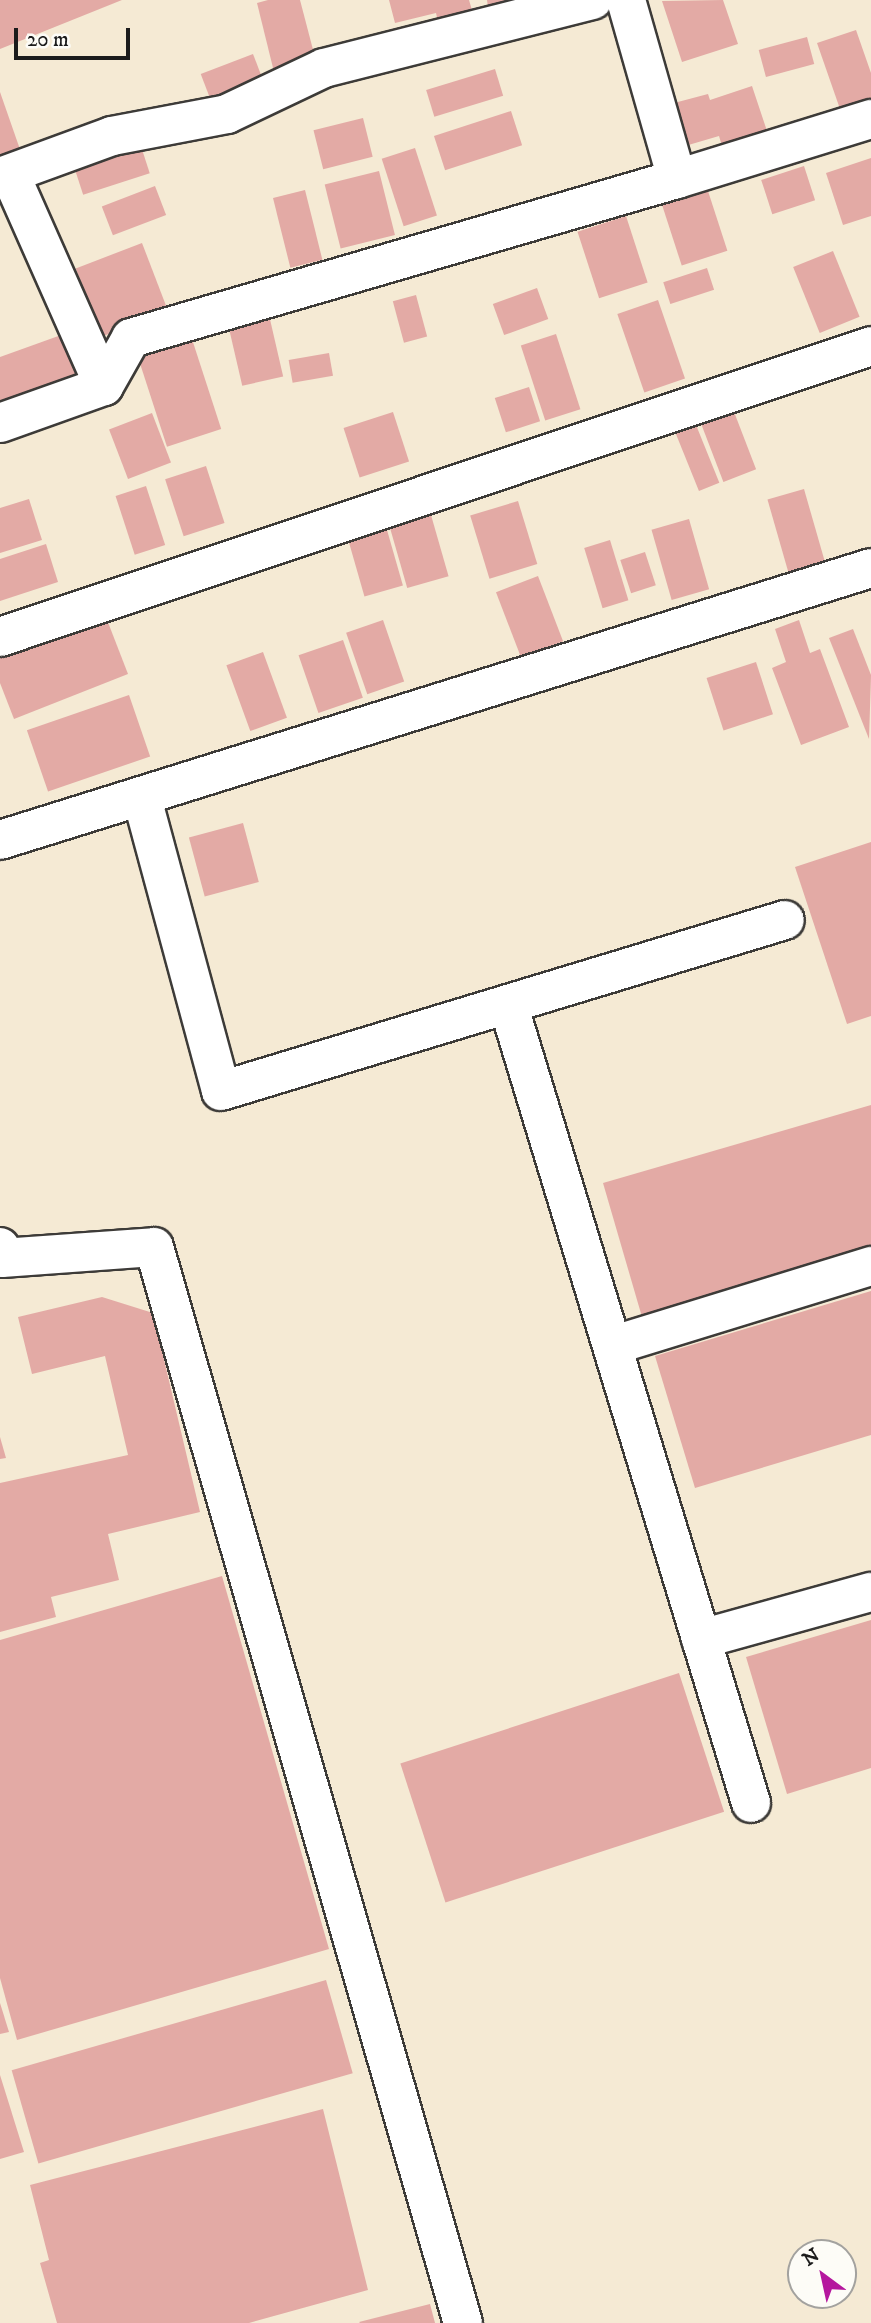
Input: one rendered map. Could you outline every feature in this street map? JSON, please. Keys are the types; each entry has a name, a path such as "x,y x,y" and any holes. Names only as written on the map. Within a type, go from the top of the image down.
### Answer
{"street":[{"path":"104,386 5,176 112,136 227,114 324,68 593,0"},
{"path":"626,0 677,178"},
{"path":"0,423 104,386 131,338 871,119"},
{"path":"0,637 871,346"},
{"path":"3,829 142,798 871,568"},
{"path":"142,798 221,1091 785,920"},
{"path":"508,1004 614,1345 751,1803"},
{"path":"0,1247 2,1258 154,1247 463,2323"},
{"path":"614,1345 871,1266"},
{"path":"701,1639 871,1592"}],"building":[{"path":"0,0 122,0 0,49"},
{"path":"268,0 300,0 317,65 275,76 257,3"},
{"path":"389,0 469,0 474,17 439,26 436,13 395,23"},
{"path":"487,0 516,0 488,7"},
{"path":"723,0 738,44 682,62 662,1"},
{"path":"856,30 871,73 871,98 840,109 817,43"},
{"path":"807,37 814,64 766,77 759,50"},
{"path":"253,54 267,90 215,110 201,74"},
{"path":"495,69 503,96 434,117 426,90"},
{"path":"752,86 767,131 722,146 719,136 685,146 674,103 708,94 710,100"},
{"path":"0,92 23,158 0,166"},
{"path":"511,111 522,145 445,170 434,136"},
{"path":"363,118 373,157 323,169 314,130"},
{"path":"138,137 150,173 83,195 71,159"},
{"path":"415,148 437,216 404,226 382,159"},
{"path":"871,158 871,216 843,225 826,173"},
{"path":"804,166 815,200 772,214 761,180"},
{"path":"379,171 395,235 341,249 325,185"},
{"path":"155,186 166,215 113,235 102,206"},
{"path":"707,188 727,251 682,266 661,203"},
{"path":"305,190 322,260 290,268 273,198"},
{"path":"626,216 648,283 599,298 577,232"},
{"path":"142,243 168,311 102,337 76,268"},
{"path":"833,251 860,317 820,333 793,267"},
{"path":"707,268 714,290 670,304 663,282"},
{"path":"537,288 548,319 504,335 493,304"},
{"path":"416,295 427,337 404,343 393,301"},
{"path":"658,300 685,378 644,392 617,314"},
{"path":"269,315 283,376 242,386 228,324"},
{"path":"190,333 221,429 167,447 136,351"},
{"path":"64,334 80,380 0,408 0,357"},
{"path":"556,334 580,409 545,421 521,345"},
{"path":"329,353 333,376 293,383 289,360"},
{"path":"529,387 540,421 506,432 495,398"},
{"path":"731,404 756,469 723,482 698,417"},
{"path":"393,412 409,461 360,478 344,428"},
{"path":"152,413 171,462 128,479 109,429"},
{"path":"692,415 719,483 699,491 672,423"},
{"path":"206,466 225,523 184,536 165,479"},
{"path":"146,486 165,545 135,555 116,496"},
{"path":"804,489 825,562 788,573 767,499"},
{"path":"29,499 42,540 0,553 0,508"},
{"path":"518,501 537,564 489,579 470,516"},
{"path":"429,508 449,576 407,588 388,520"},
{"path":"689,519 709,589 672,600 652,530"},
{"path":"385,523 403,585 364,597 347,534"},
{"path":"610,540 628,600 603,608 584,548"},
{"path":"46,544 58,582 0,601 0,559"},
{"path":"645,552 656,585 631,593 620,560"},
{"path":"538,576 563,641 521,657 496,592"},
{"path":"104,612 128,674 14,719 0,683 0,652"},
{"path":"383,620 404,681 367,694 346,633"},
{"path":"799,620 810,653 820,649 849,727 801,745 772,668 786,662 775,629"},
{"path":"853,629 871,675 869,739 829,638"},
{"path":"343,640 363,698 318,713 299,655"},
{"path":"263,652 287,718 250,731 226,665"},
{"path":"756,662 773,714 724,730 707,678"},
{"path":"129,695 150,756 48,792 27,730"},
{"path":"243,823 259,882 205,896 189,837"},
{"path":"871,842 871,1016 847,1024 795,867"},
{"path":"871,1105 871,1251 642,1317 603,1183"},
{"path":"871,1291 871,1435 695,1488 655,1356"},
{"path":"102,1297 153,1313 200,1512 108,1534 119,1580 51,1597 56,1617 0,1632 0,1483 128,1455 105,1356 32,1374 18,1317"},
{"path":"0,1437 6,1458 0,1459"},
{"path":"222,1576 329,1949 17,2040 0,1978 0,1640"},
{"path":"871,1620 871,1768 787,1794 746,1657"},
{"path":"679,1673 724,1812 445,1902 400,1764"},
{"path":"326,1980 353,2073 38,2163 12,2070"},
{"path":"0,2003 9,2032 0,2034"},
{"path":"0,2075 24,2152 0,2159"},
{"path":"323,2109 368,2290 249,2323 57,2323 40,2263 49,2260 30,2185"},
{"path":"430,2304 435,2323 359,2322"}]}
